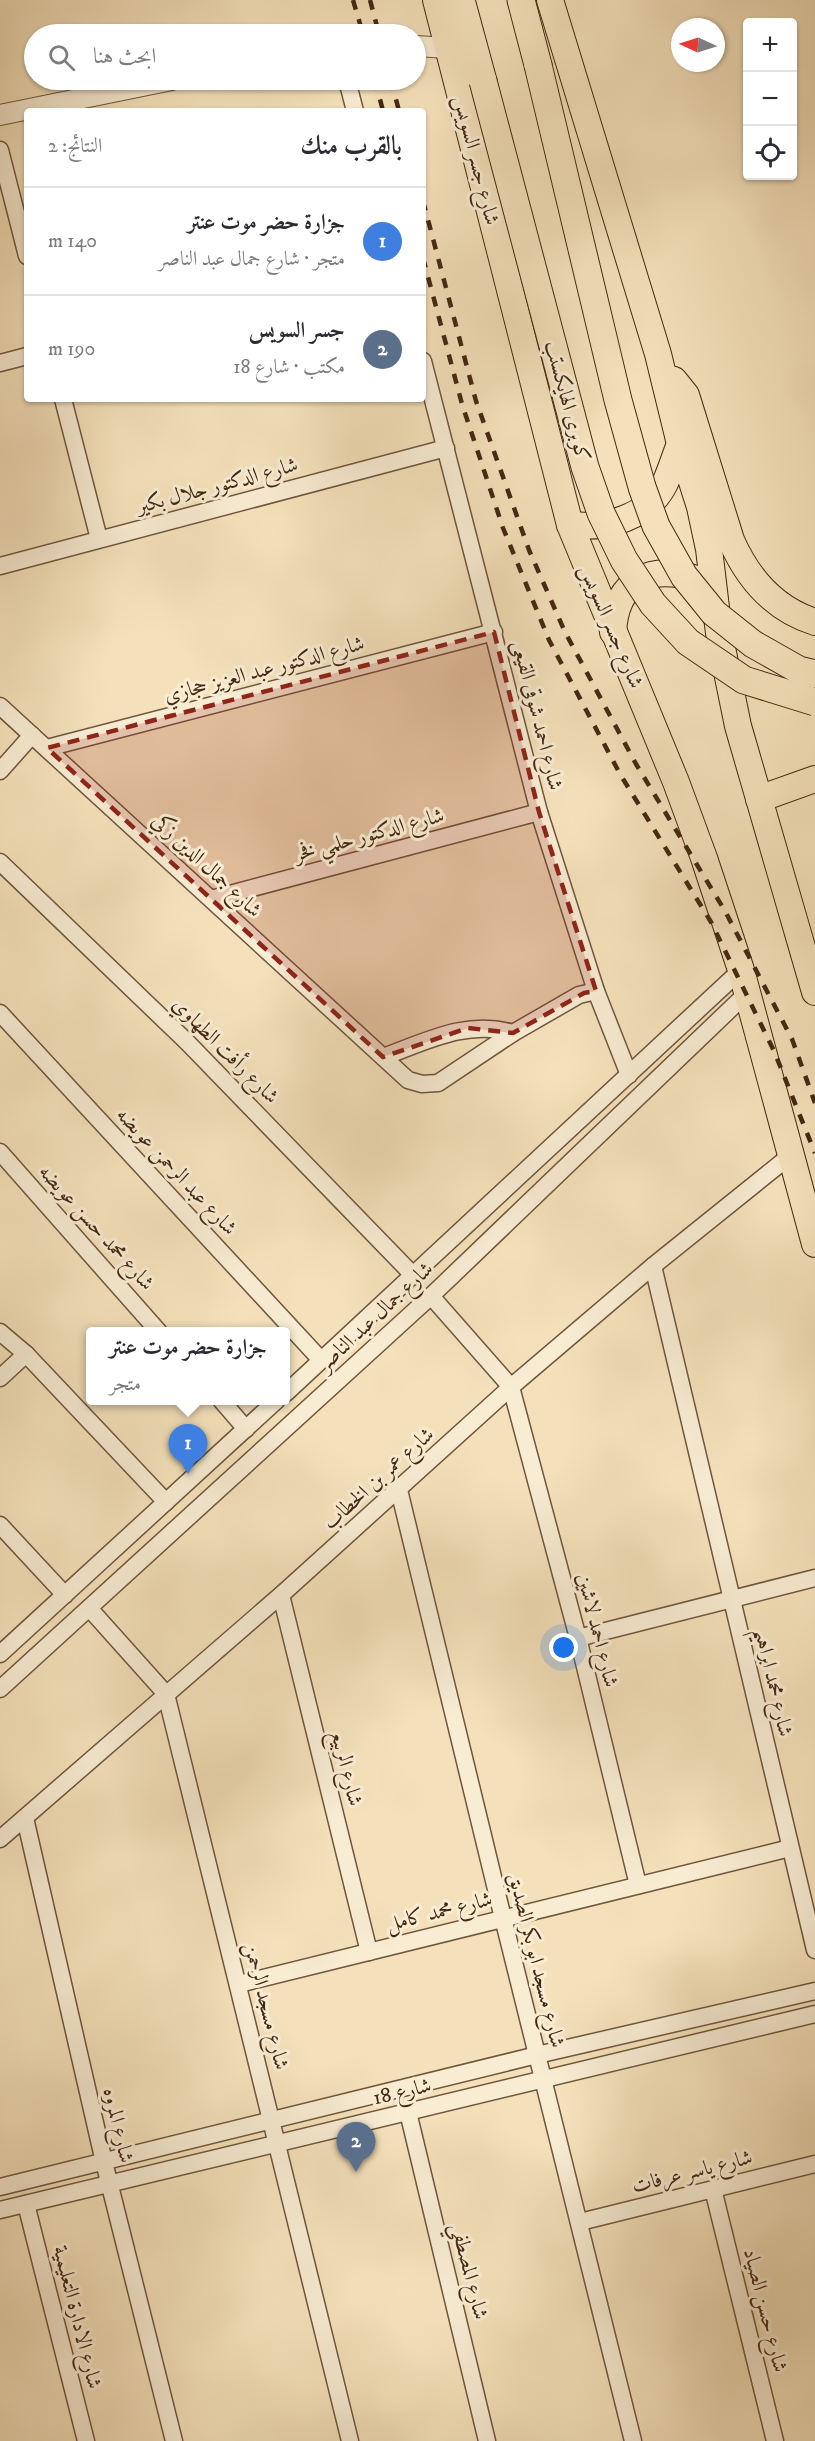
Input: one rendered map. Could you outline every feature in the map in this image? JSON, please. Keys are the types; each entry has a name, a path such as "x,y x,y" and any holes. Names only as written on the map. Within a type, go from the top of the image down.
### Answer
{"highway":[{"name":"كوبرى الهايكستب","path":"461,0 585,467 601,513 624,560 653,604 688,642 744,680 815,702"},
{"path":"521,0 618,400 642,487 656,526 684,576 714,613 753,644 799,670 815,674"}],"main road":[{"name":"شارع جسر السويس","path":"436,0 570,525 676,782 744,982 815,1244"},
{"path":"550,0 664,376 680,444 700,507 709,549 728,679 759,799 815,992"},
{"path":"664,376 674,380 686,395 731,540 744,566 760,588 775,601 790,611 815,622"},
{"path":"570,525 588,527 606,525 624,520 640,511 654,499 664,484 680,444"},
{"path":"613,632 614,614 621,597 633,584 649,575 667,572 684,575 713,586"},
{"path":"759,799 815,779"}],"street":[{"path":"426,47 448,48"},
{"path":"34,108 123,90"},
{"path":"350,90 354,108"},
{"path":"0,115 24,110"},
{"path":"0,150 24,244"},
{"path":"0,363 24,357"},
{"name":"شارع احمد شوقى القيعى","path":"426,372 539,812 596,992 629,1075"},
{"path":"64,402 99,539"},
{"name":"شارع الدكتور جلال بكير","path":"0,566 446,447"},
{"name":"شارع الدكتور عبد العزيز حجازي","path":"47,748 494,632"},
{"name":"شارع جمال الدين زكي","path":"0,706 408,1080 422,1084 438,1083 513,1033 579,995 596,992"},
{"path":"0,771 32,735"},
{"name":"شارع الدكتور حلمي فخر","path":"211,899 539,812"},
{"name":"شارع رأفت الطهاوي","path":"0,862 187,1042 414,1276"},
{"name":"شارع جمال عبد الناصر","path":"290,1388 629,1075 744,982"},
{"name":"شارع جمال عبد الناصر","path":"0,1689 431,1296 744,982"},
{"name":"شارع عبد الرحمن عويضه","path":"0,1013 321,1360"},
{"path":"383,1057 468,1028 498,1028 513,1033"},
{"name":"شارع محمد حسن عويضه","path":"0,1152 155,1327"},
{"name":"شارع عمر بن الخطاب","path":"0,1839 281,1595 511,1387 653,1266 791,1155"},
{"name":"شارع محمد ابراهيم","path":"653,1266 815,1950"},
{"path":"431,1296 511,1387"},
{"path":"0,1332 26,1354 166,1502"},
{"path":"0,1378 26,1354"},
{"name":"شارع احمد لاشين","path":"511,1387 578,1638 638,1885"},
{"path":"224,1405 246,1429"},
{"path":"0,1654 273,1405"},
{"name":"شارع مسجد ابو بكر الصديق","path":"399,1490 633,2441"},
{"path":"0,1525 65,1595"},
{"path":"578,1638 815,1578"},
{"name":"شارع الربيع","path":"281,1595 369,1952"},
{"name":"شارع مسجد الرحمن","path":"89,1608 166,1694 350,2441"},
{"name":"شارع المروه","path":"25,1818 104,2162 174,2441"},
{"name":"شارع محمد كامل","path":"239,1984 790,1848"},
{"name":"شارع 18","path":"0,2187 537,2055 815,1990"},
{"name":"شارع 18","path":"0,2210 815,2014"},
{"name":"شارع المصطفي","path":"408,2112 487,2441"},
{"name":"شارع ياسر عرفات","path":"580,2222 815,2164"},
{"name":"شارع حسن الصياد","path":"713,2189 775,2441"},
{"name":"شارع الادارة التعليمية","path":"26,2204 86,2441"}],"highlighted area":[{"path":"494,632 539,812 596,991 584,993 513,1033 468,1028 383,1057 47,748"}],"railway":[{"path":"353,0 360,24"},
{"path":"370,0 376,24"},
{"path":"378,90 382,108"},
{"path":"394,90 398,108"},
{"path":"426,212 476,401 529,550 565,632 636,764 725,911 792,1039 815,1103"},
{"path":"426,269 462,404 503,528 549,640 620,774 711,922 774,1051 815,1153"}],"place":[{"name":"جزارة حضر موت عنتر","path":"188,1474"},
{"name":"جسر السويس","path":"356,2172"}]}
